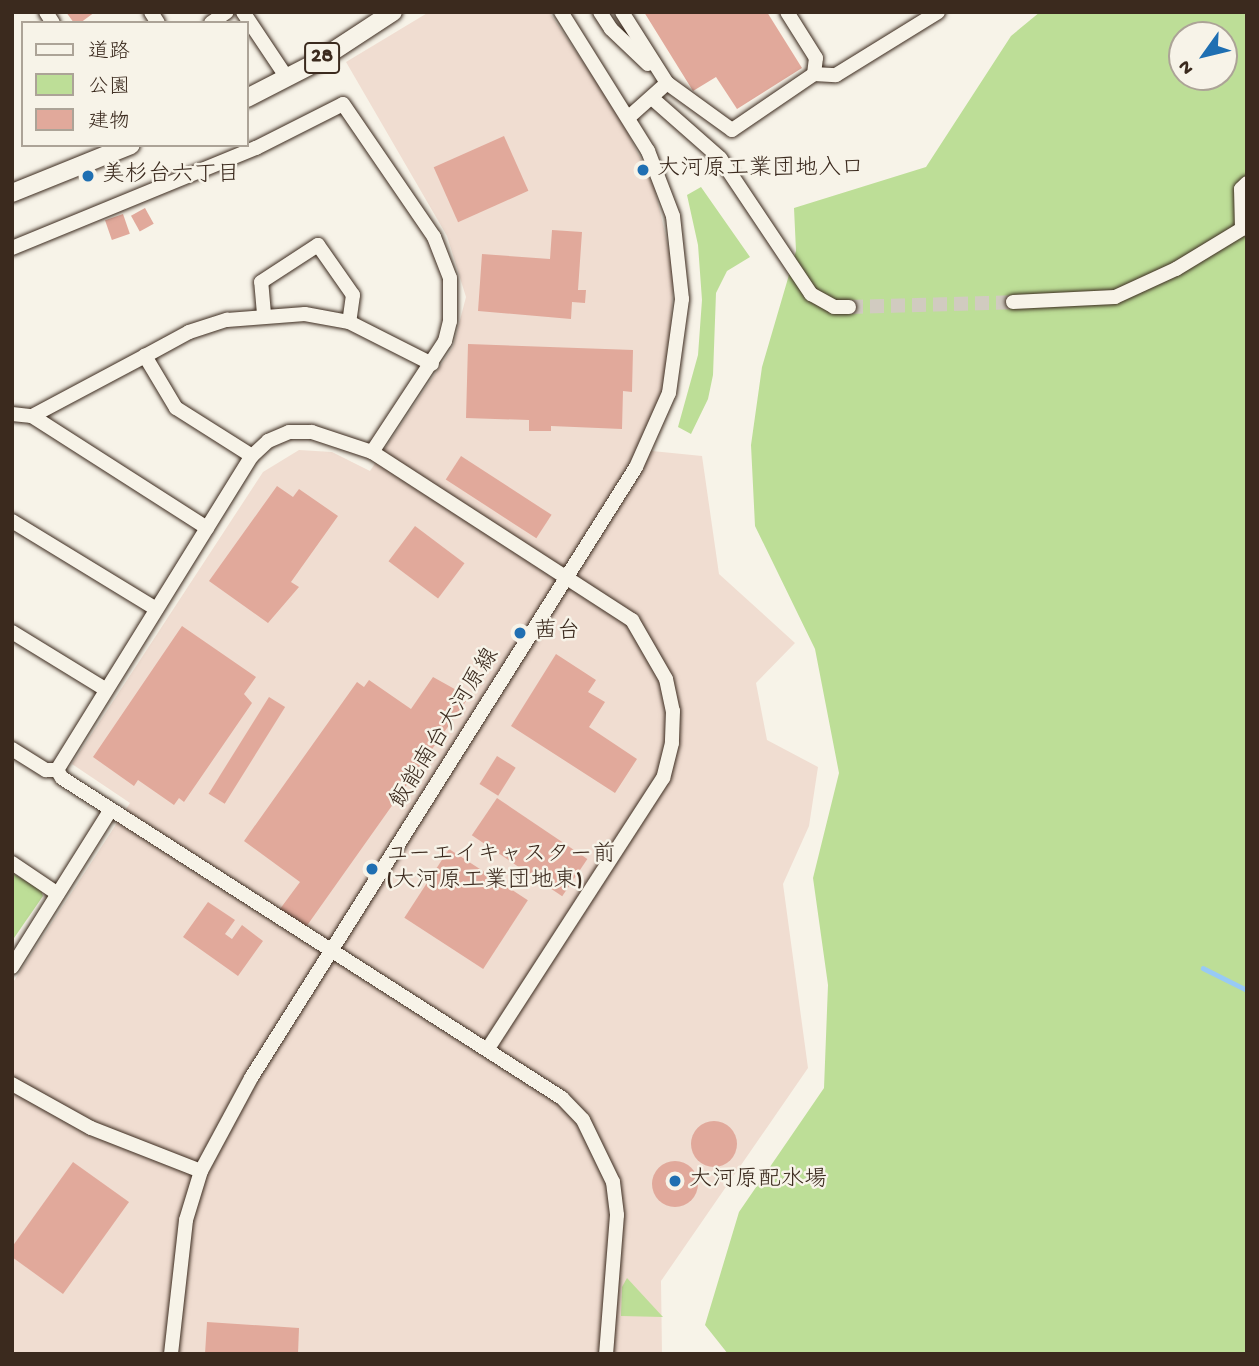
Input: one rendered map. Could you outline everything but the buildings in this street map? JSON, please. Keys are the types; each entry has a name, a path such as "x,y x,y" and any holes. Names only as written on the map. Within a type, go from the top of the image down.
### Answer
{"main road":[{"name":"28","path":"248,98 287,78 393,12"},
{"path":"12,192 126,147"}],"street":[{"path":"243,12 287,78"},
{"name":"飯能南台大河原線","path":"171,1354 186,1220 201,1171 251,1078 636,467 668,393 677,353 682,299 675,230 661,178 629,117 561,12"},
{"path":"600,12 611,29 664,80 732,130 814,75 836,75 938,12"},
{"path":"622,12 664,80"},
{"path":"787,12 816,58 814,75"},
{"path":"629,117 653,99 664,80"},
{"path":"653,99 716,154 763,217 802,284 820,301 849,307"},
{"path":"12,248 256,148 343,104 444,259 450,278 450,321 432,364 372,452"},
{"path":"1013,302 1073,303 1115,297 1176,269 1242,229 1241,189 1247,183"},
{"path":"264,314 261,282 318,245 353,295 349,322"},
{"path":"32,416 189,332 264,314 349,322 432,364"},
{"path":"145,356 176,408 252,456"},
{"path":"12,414 32,416 207,528"},
{"path":"57,770 252,456 268,441 289,432 312,432 372,452 566,580 632,620 649,644 666,679 673,711 672,743 663,778 489,1047"},
{"path":"12,521 156,609"},
{"path":"12,632 105,689"},
{"path":"12,749 46,770 57,770"},
{"path":"57,770 62,778 489,1047 562,1098 583,1119 602,1151 617,1215 606,1354"},
{"path":"12,967 111,809"},
{"path":"12,863 58,894"},
{"path":"12,1084 91,1128 201,1171"}],"shaded area":[{"path":"429,12 549,12 619,115 654,186 674,271 668,375 642,450 702,456 719,574 795,643 756,683 767,740 818,767 809,826 783,884 808,1068 661,1281 662,1354 12,1354 12,984 130,803 72,764 263,472 299,450 332,452 370,471 453,347 466,297 447,236 346,62"}],"green space":[{"path":"1040,12 1247,12 1247,1354 728,1354 705,1325 739,1212 824,1088 828,985 813,878 839,773 815,649 755,526 751,445 762,367 796,251 794,208 926,167 1011,36"},
{"path":"701,187 750,257 727,271 716,293 713,375 708,399 691,434 678,427 698,355 702,300 698,245 687,195"},
{"path":"12,873 41,890 43,896 12,941"},
{"path":"627,1278 663,1317 621,1316 622,1287"}],"waterway":[{"path":"1203,968 1247,990"}],"tunnel":[{"path":"849,307 1013,302"}],"place":[{"name":"大河原工業団地入口","path":"643,170"},
{"name":"美杉台六丁目","path":"88,176"},
{"name":"茜台","path":"520,633"},
{"name":"ユーエイキャスター前 (大河原工業団地東)","path":"372,869"},
{"name":"大河原配水場","path":"675,1181"}]}
